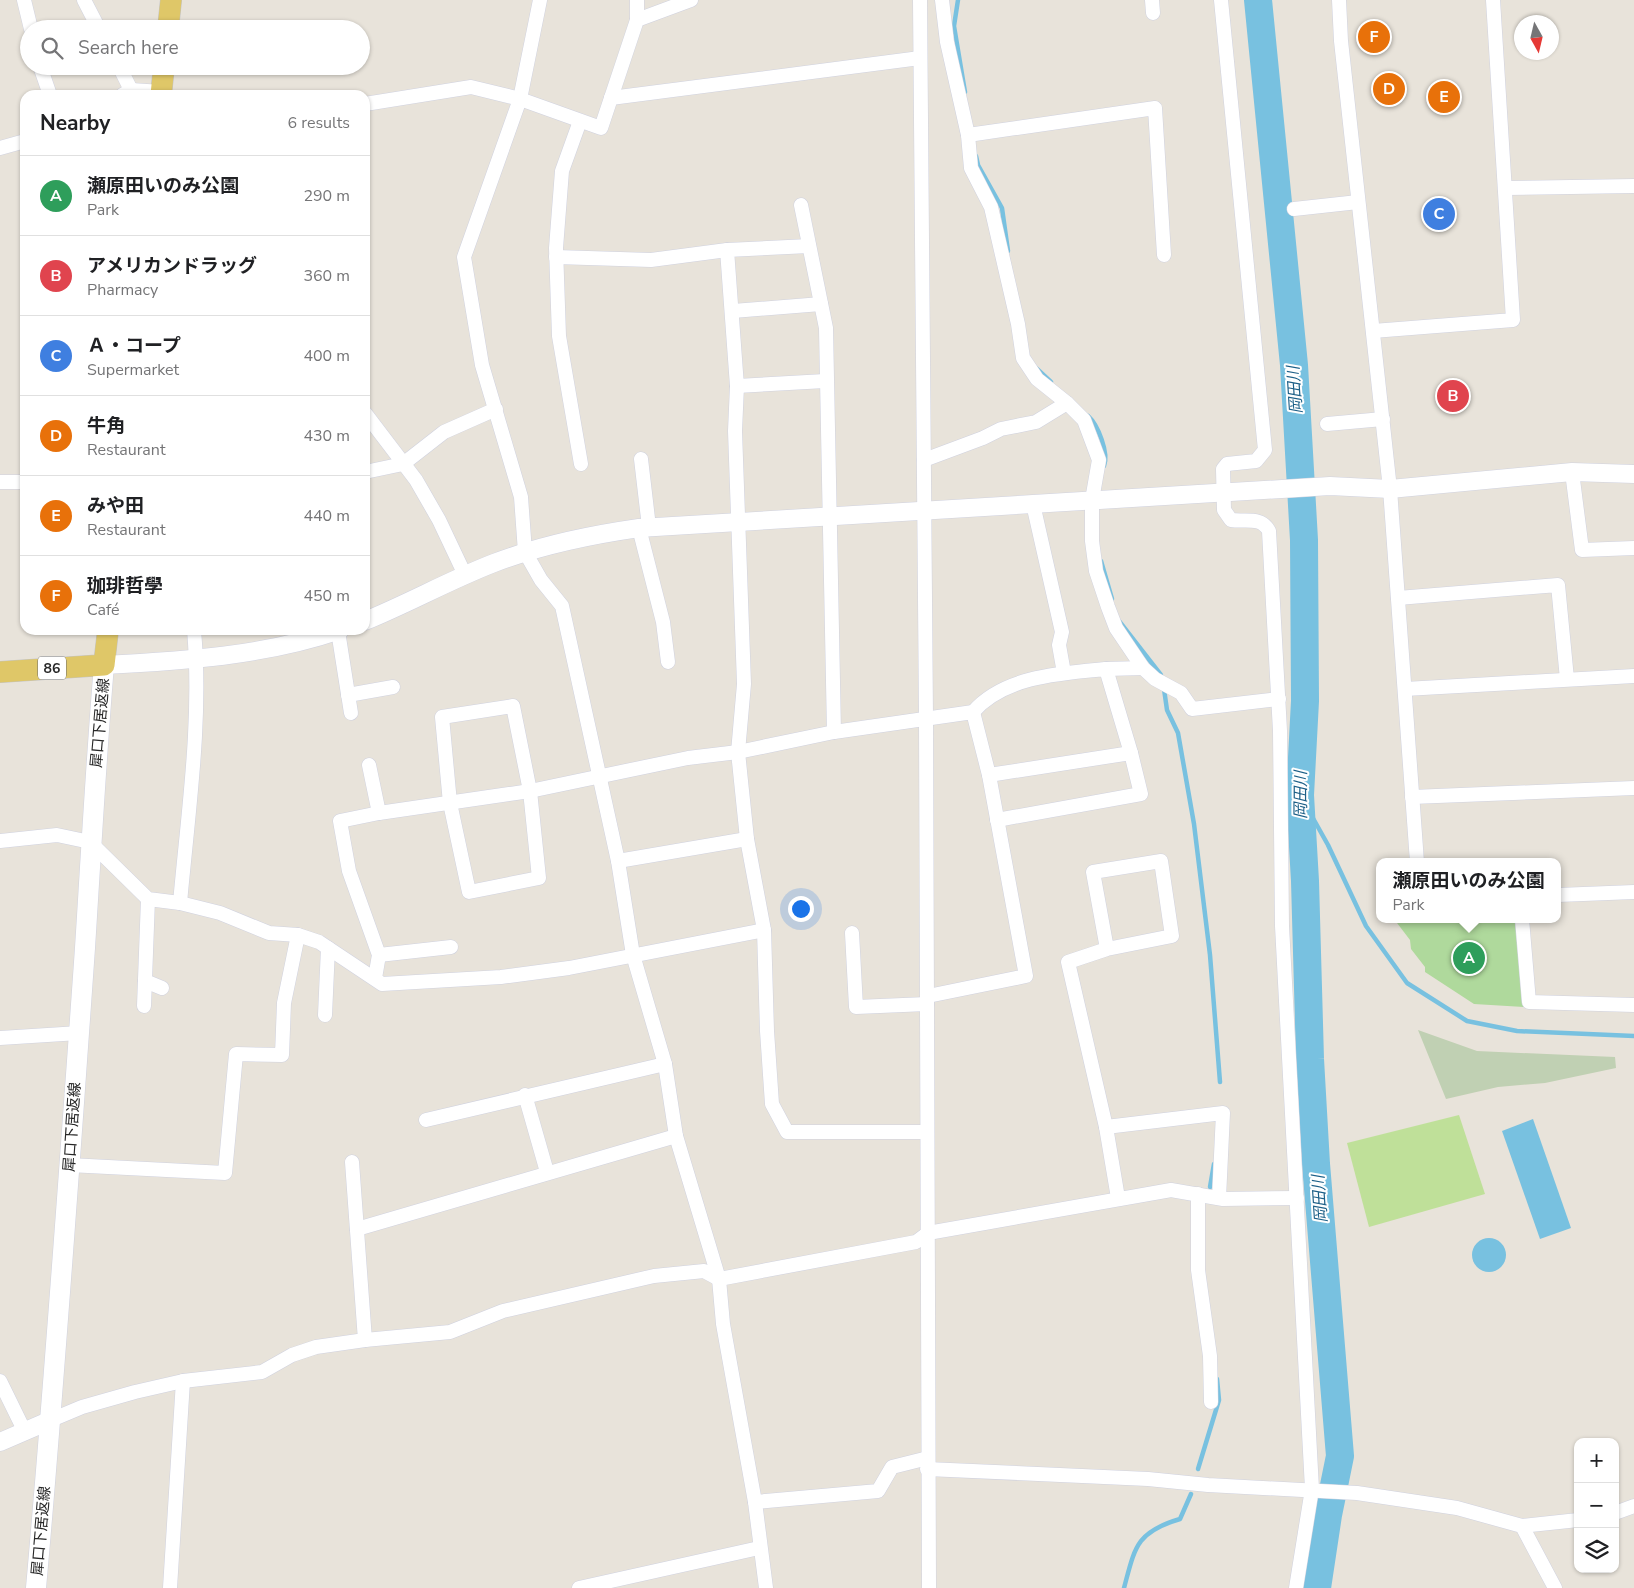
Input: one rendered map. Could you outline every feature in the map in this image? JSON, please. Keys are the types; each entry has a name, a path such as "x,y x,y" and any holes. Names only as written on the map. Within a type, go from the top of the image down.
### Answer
{"main road":[{"path":"169,20 171,0"},
{"path":"162,90 163,75"},
{"path":"104,665 107,635"},
{"name":"86","path":"0,672 104,665"},
{"name":"犀口下居返線","path":"36,1588 51,1420 90,842 104,665"}],"street":[{"path":"24,0 29,20"},
{"path":"84,0 94,20"},
{"path":"540,0 534,38 520,99 464,257 482,365 521,497 525,552 540,580 562,606 618,861 633,955 665,1064 676,1136 712,1262 719,1279 723,1324 754,1502 766,1588"},
{"path":"370,103 471,87 520,99 601,128 637,20 637,0"},
{"path":"637,20 691,0"},
{"path":"920,0 926,718 925,878 928,1000 929,1588"},
{"path":"942,0 956,91 968,135 971,168 991,207 1023,358 1037,379 1067,403 1084,420 1099,460 1092,500 1092,541 1096,571 1116,628 1143,668 1155,679 1181,693 1192,709 1279,699"},
{"path":"1221,0 1265,450 1256,461 1227,464 1224,469 1224,510 1230,520 1258,520 1265,524 1269,531 1279,699 1282,926 1316,1490 1296,1588"},
{"path":"1339,0 1358,202 1390,490 1417,858"},
{"path":"1373,331 1513,320 1493,0"},
{"path":"611,98 920,58"},
{"path":"43,75 48,90"},
{"path":"121,75 125,90"},
{"path":"968,135 1155,108 1164,255"},
{"path":"580,121 562,171 556,257 559,336 581,464"},
{"path":"0,148 20,142"},
{"path":"1506,188 1634,186"},
{"path":"1294,209 1358,202"},
{"path":"802,205 826,328 834,732"},
{"path":"556,257 651,260 727,250 809,246"},
{"path":"727,250 738,386 735,431 744,684 738,752 747,839 764,930 767,1031 772,1104 787,1132 927,1132"},
{"path":"733,311 821,304"},
{"path":"738,386 826,382"},
{"path":"924,460 983,438 1001,429 1036,422 1067,403"},
{"path":"370,471 403,464 444,432 496,410"},
{"path":"1326,424 1383,419"},
{"path":"370,420 403,464 439,520 465,576"},
{"path":"641,459 644,527 663,622 668,662"},
{"path":"1572,472 1582,550 1634,548"},
{"path":"370,619 465,576 525,552 568,540 644,527 1330,486 1390,490 1572,472 1634,474"},
{"path":"0,482 20,482"},
{"path":"1033,504 1062,632 1059,645 1064,673"},
{"path":"1398,598 1558,585 1567,679"},
{"path":"180,903 193,759 196,658 194,635"},
{"path":"104,665 196,658 287,645 322,635"},
{"path":"340,635 351,713"},
{"path":"375,978 379,955 350,872 340,821 379,813 530,791 688,758 738,752 834,732 973,712 980,704 997,693 1024,682 1064,673 1143,668"},
{"path":"997,820 1141,794 1106,669"},
{"path":"1405,689 1634,676"},
{"path":"348,695 393,687"},
{"path":"513,706 530,791 539,878 469,892 450,803 442,717 513,706"},
{"path":"852,933 856,1006 928,1000 1026,976 989,775 973,712"},
{"path":"989,775 1131,753"},
{"path":"369,765 379,813"},
{"path":"1412,797 1634,788"},
{"path":"0,841 56,835 90,842 148,899 180,903 220,913 269,933 298,935 319,942 382,984 501,977 569,968 764,930"},
{"path":"618,861 747,839"},
{"path":"1107,949 1093,872 1161,861 1172,936 1107,949 1068,962 1106,1127 1118,1198"},
{"path":"1561,895 1634,892"},
{"path":"144,1006 148,899"},
{"path":"1522,923 1529,1002 1634,1005"},
{"path":"69,1166 225,1173 236,1054 282,1055 284,1003 298,935"},
{"path":"379,955 451,947"},
{"path":"325,1015 328,948"},
{"path":"145,981 162,988"},
{"path":"0,1038 78,1033"},
{"path":"426,1120 525,1095 665,1064"},
{"path":"525,1095 547,1172"},
{"path":"1106,1127 1223,1113 1219,1198"},
{"path":"357,1229 547,1172 676,1136"},
{"path":"352,1162 365,1340"},
{"path":"0,1442 24,1430 82,1407 183,1381 262,1372 292,1355 316,1347 365,1340 450,1332 503,1311 654,1276 704,1271 719,1279 916,1242 928,1233 1171,1190 1219,1198 1297,1198"},
{"path":"1198,1194 1198,1270 1210,1356 1211,1402"},
{"path":"0,1381 24,1430"},
{"path":"170,1588 183,1381"},
{"path":"754,1502 878,1491 892,1468 928,1464 1148,1479 1208,1486 1353,1493 1458,1508 1522,1526 1574,1520"},
{"path":"1619,1512 1634,1506"},
{"path":"1522,1526 1555,1588"},
{"path":"579,1588 759,1548"}],"green space":[{"path":"1397,923 1516,923 1524,1007 1474,1004 1425,972 1425,967 1411,949 1410,940"},
{"path":"1418,1030 1477,1051 1615,1057 1616,1068 1545,1083 1498,1087 1446,1099"},
{"path":"1459,1115 1485,1194 1369,1227 1347,1143"}],"water":[{"path":"1533,1119 1571,1228 1540,1239 1502,1131"},
{"path":"1489,1238 1501,1243 1506,1255 1501,1267 1489,1272 1477,1267 1472,1255 1477,1243"}],"waterway":[{"path":"958,0 954,26 965,92"},
{"name":"岡田川","path":"1258,0 1294,365 1304,540 1305,701 1300,795 1305,881 1310,1059 1316,1164 1340,1456 1328,1515 1317,1588"},
{"path":"976,156 978,165 1002,208 1008,251"},
{"path":"1036,368 1051,382"},
{"path":"1088,416 1102,440 1105,454 1104,466"},
{"path":"1101,561 1112,599"},
{"path":"1119,621 1161,675"},
{"path":"1164,689 1167,710 1178,733 1194,824 1210,955 1220,1082"},
{"path":"1300,795 1328,845 1366,926 1407,983 1467,1021 1517,1031 1634,1036"},
{"path":"1210,1187 1214,1164"},
{"path":"1198,1469 1219,1400 1217,1379"},
{"path":"1124,1588 1131,1562 1140,1543 1154,1530 1180,1519 1191,1494"}],"place":[{"name":"珈琲哲學","path":"1374,37"},
{"name":"牛角","path":"1389,89"},
{"name":"みや田","path":"1444,97"},
{"name":"Ａ・コープ","path":"1439,214"},
{"name":"アメリカンドラッグ","path":"1453,396"},
{"name":"瀬原田いのみ公園","path":"1469,958"}]}
